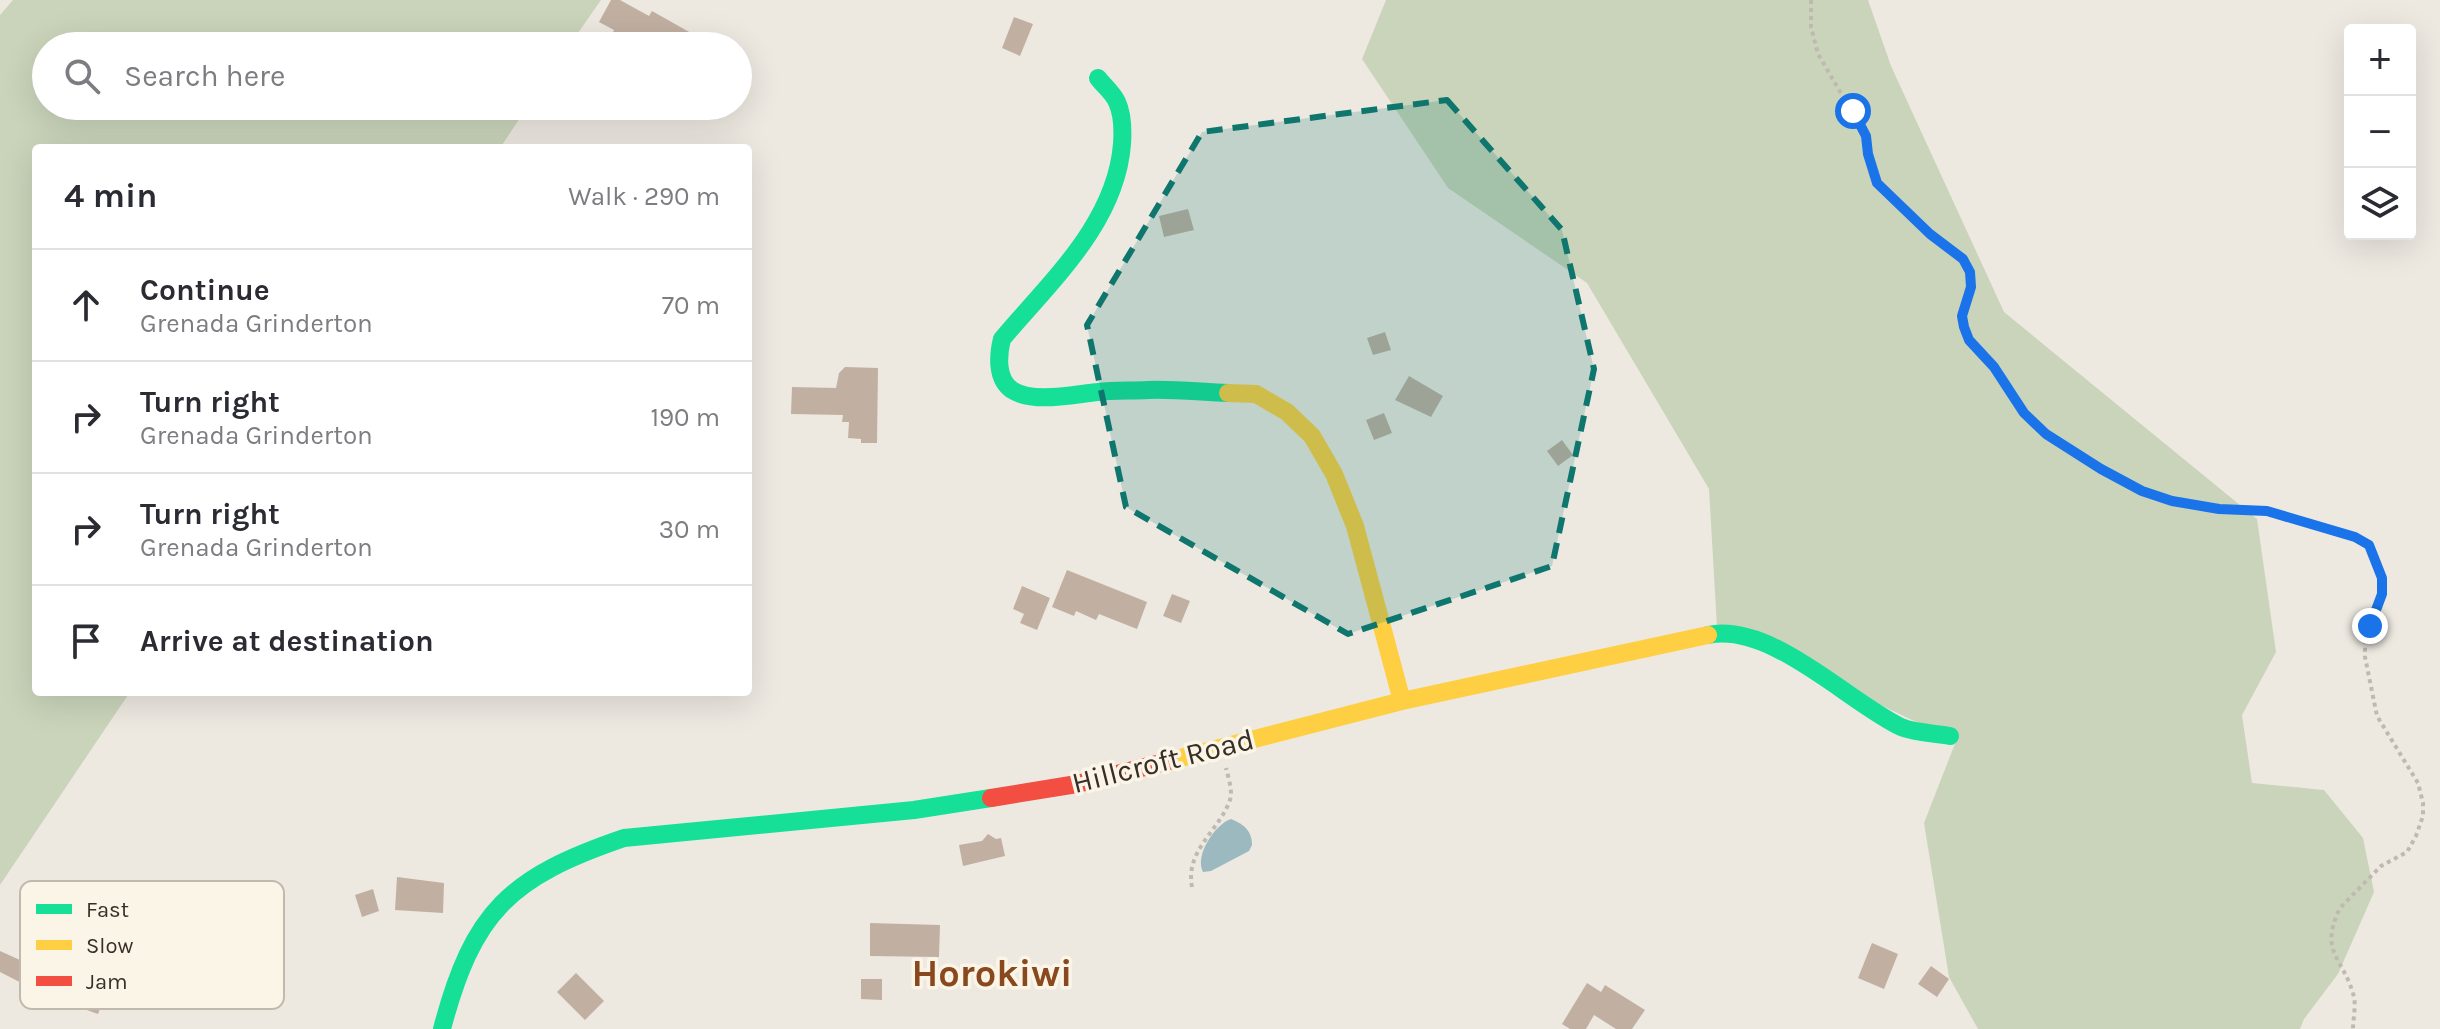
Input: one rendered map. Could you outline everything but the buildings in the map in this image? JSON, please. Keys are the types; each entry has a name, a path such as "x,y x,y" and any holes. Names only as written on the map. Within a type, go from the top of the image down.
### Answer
{"street":[{"path":"1098,78 1117,102 1122,120 1124,141 1112,187 1097,223 1002,339 998,354 1001,375 1012,390 1035,396 1067,397 1097,392 1152,390 1256,394 1287,412 1312,436 1334,474 1355,526 1402,701"},
{"name":"Hillcroft Road","path":"442,1029 458,969 476,933 501,901 553,864 589,848 624,838 914,810 1077,784 1402,701 1714,634 1752,638 1781,651 1903,728 1950,736"}],"path":[{"path":"1811,0 1811,27 1818,54 1866,136 1877,183 1930,234 1963,259 1970,272 1971,287 1962,316 1969,340 1994,367 2024,413 2046,434 2142,491 2172,501 2219,509 2267,511 2355,537 2369,545 2375,555 2382,578 2382,594 2365,641 2365,657 2377,716 2418,783 2423,803 2416,836 2407,852 2381,866 2340,908 2337,915 2330,939 2335,958 2354,999 2353,1029"},
{"path":"1192,887 1194,860 1230,800 1225,765"}],"highlighted area":[{"path":"1447,100 1562,230 1594,369 1552,566 1348,634 1126,507 1087,325 1202,132"}],"green space":[{"path":"13,0 601,0 579,32 32,32 32,120 519,120 503,144 32,144 32,696 127,696 0,885 0,15"},
{"path":"1386,0 1868,0 1891,66 2004,312 2257,519 2276,652 2242,715 2252,783 2324,790 2363,838 2374,892 2338,974 2300,1029 1978,1029 1949,977 1924,823 1956,741 1717,627 1709,489 1587,283 1448,188 1362,59"}],"water":[{"path":"1231,819 1249,832 1252,845 1249,851 1211,871 1203,872 1201,858 1208,841 1219,827"}],"traffic: fast":[{"path":"1098,78 1115,99 1120,112 1122,139 1117,173 1107,200 1078,250 1002,339 999,359 1003,380 1021,394 1043,397 1148,390 1228,393"},
{"path":"1708,635 1732,634 1757,640 1808,666 1901,727 1950,736"},
{"path":"442,1029 467,955 483,927 524,884 585,853 624,838 914,810 991,798"}],"traffic: slow":[{"path":"1228,393 1256,394 1287,412 1312,436 1334,474 1355,526 1402,701"},
{"path":"1169,761 1402,701 1708,635"}],"traffic: jam":[{"path":"991,798 1077,784 1169,761"}],"district":[{"name":"Horokiwi","path":"992,973"}],"route":[{"path":"1853,111 1866,136 1877,183 1930,234 1963,259 1970,272 1971,287 1962,316 1969,340 1994,367 2024,413 2046,434 2142,491 2172,501 2219,509 2267,511 2355,537 2369,545 2382,578 2382,594 2370,626"}]}
